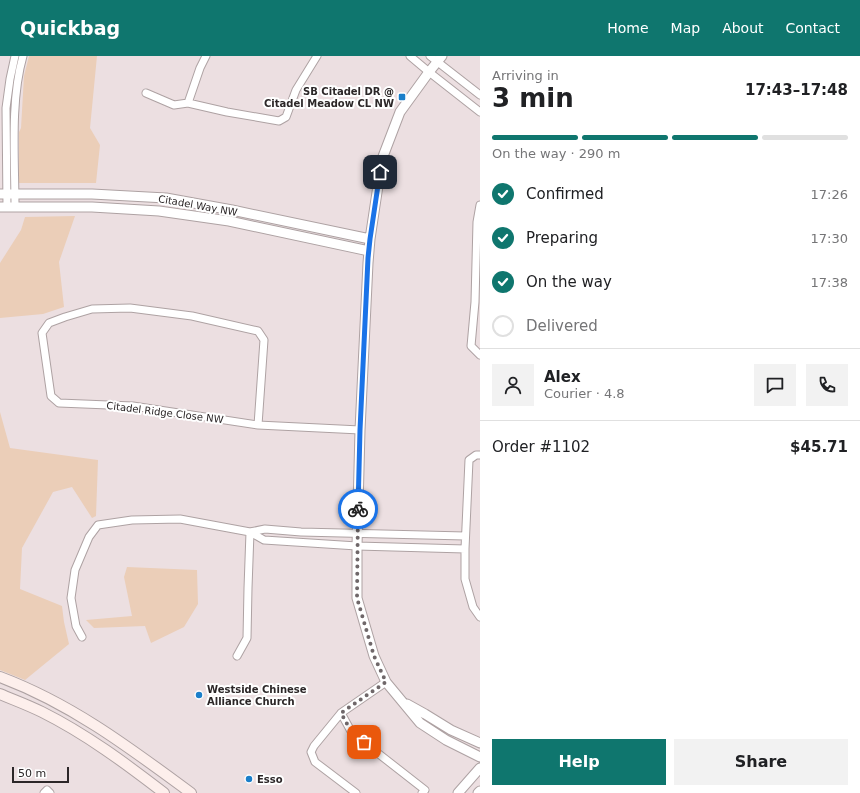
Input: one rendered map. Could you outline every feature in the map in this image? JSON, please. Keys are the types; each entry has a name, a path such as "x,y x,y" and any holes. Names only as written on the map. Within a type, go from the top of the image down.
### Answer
{"main road":[{"path":"0,677 48,698 106,731 191,793"},
{"path":"0,694 42,712 79,733 105,749 164,793"}],"street":[{"path":"7,207 6,108 15,56"},
{"path":"7,194 15,110 20,68 23,56"},
{"path":"188,103 200,68 206,56"},
{"path":"146,93 174,105 188,103 227,112 279,121 286,117 296,90 317,56"},
{"path":"410,56 480,112"},
{"path":"430,56 440,59 480,95"},
{"path":"440,59 400,112 382,159 369,252 360,430 357,598 374,656 386,682 420,723 446,740 480,757"},
{"name":"Citadel Way NW","path":"7,194 92,194 166,198 232,210 370,239"},
{"path":"92,194 92,207"},
{"path":"480,206 477,222 478,252 471,346 480,355"},
{"name":"Citadel Way NW","path":"7,207 92,207 159,211 229,221 369,252"},
{"path":"229,221 232,210"},
{"name":"Citadel Ridge Close NW","path":"258,425 264,340 258,331 192,316 130,308 92,309 49,323 42,333 51,396 59,403 133,406 258,425 360,430"},
{"path":"480,455 469,460 465,536 465,579 473,607 480,616"},
{"path":"82,637 76,626 71,598 75,570 89,537 98,525 132,520 180,519 250,532 264,540 357,546 465,549"},
{"path":"250,532 265,529 301,532 465,536"},
{"path":"236,656 247,638 250,532"},
{"path":"356,793 315,762 312,757 312,752 314,746 341,713 386,682"},
{"path":"403,702 451,730 480,743"},
{"path":"341,713 352,733 425,790 422,793"},
{"path":"458,793 480,768"},
{"path":"44,793 47,790 50,793"}],"shaded area":[{"path":"29,56 97,56 90,128 100,145 96,183 19,183 19,132 21,128 24,76"},
{"path":"75,216 59,262 64,307 43,314 0,318 0,263 21,230 25,217"},
{"path":"0,412 10,448 98,460 96,516 92,518 72,487 53,492 22,548 20,589 62,606 69,644 25,680 0,670"},
{"path":"127,567 197,570 198,604 184,627 151,643 145,626 94,628 86,620 132,616 124,577"}],"way so far":[{"path":"358,509 357,598 366,633 374,656 386,682 341,713 352,733 364,742"}],"place":[{"name":"SB Citadel DR @ Citadel Meadow CL NW","path":"402,97"},
{"name":"Westside Chinese Alliance Church","path":"199,695"},
{"name":"Esso","path":"249,779"}],"route":[{"path":"358,509 368,258 380,172"}]}
